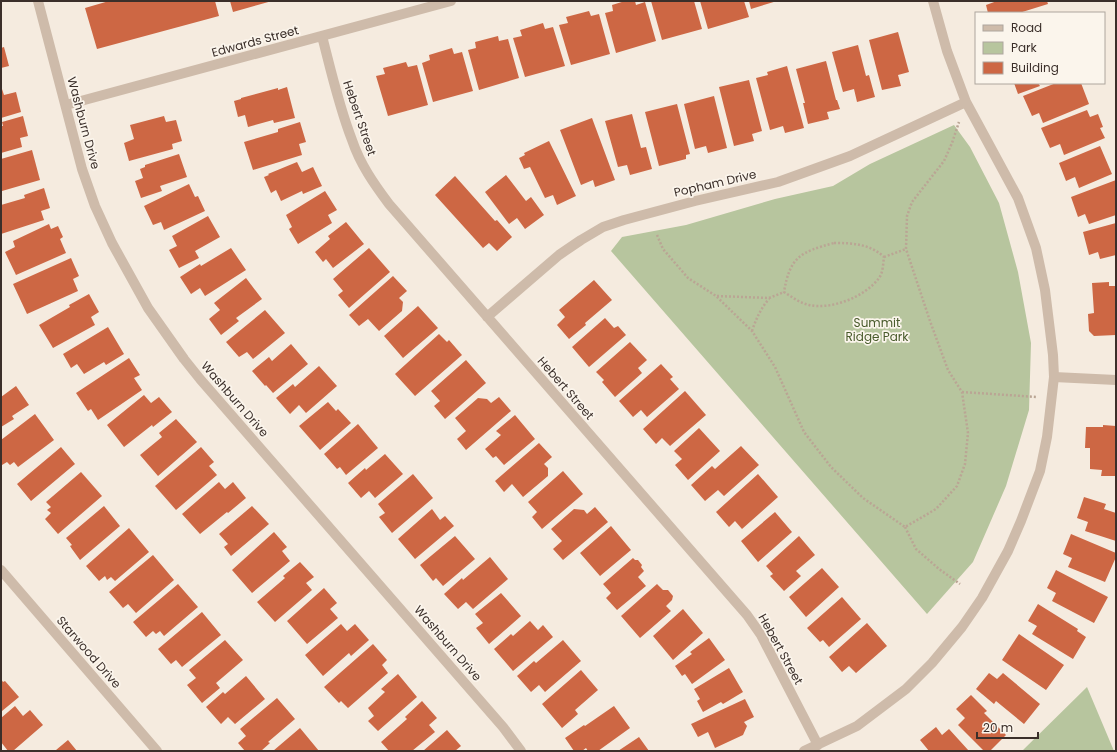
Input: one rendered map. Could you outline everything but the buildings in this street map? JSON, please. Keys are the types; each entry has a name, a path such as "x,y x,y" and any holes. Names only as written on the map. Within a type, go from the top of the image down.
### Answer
{"street":[{"name":"Washburn Drive","path":"38,1 82,169 95,206 132,281 162,328 200,379 503,726 521,751"},
{"name":"Edwards Street","path":"66,105 451,1"},
{"path":"804,751 856,726 906,689 932,663 962,627 982,598 1008,551 1040,471 1047,437 1054,377 1054,355 1045,290 1036,248 1018,198 966,102 947,51 933,1"},
{"name":"Hebert Street","path":"322,36 352,141 362,164 374,185 747,615 761,635 818,745"},
{"name":"Popham Drive","path":"487,317 559,255 603,227 695,200 778,182 850,156 966,102"},
{"path":"1054,377 1116,380"},
{"name":"Starwood Drive","path":"1,570 157,751"}],"path":[{"path":"905,528 936,509 957,486 965,464 968,433 962,392 948,370 906,249 907,216 912,202 944,161 952,143 966,102"},
{"path":"657,235 663,250 688,278 716,296 752,330 775,367 804,432 831,467 863,498 905,528 916,549 938,569 960,584"},
{"path":"784,292 791,265 803,254 818,247 834,243 849,243 864,246 878,252 884,257"},
{"path":"884,257 906,249"},
{"path":"784,292 796,300 809,305 836,304 850,300 863,293 880,277 884,257"},
{"path":"716,296 770,298 784,292"},
{"path":"752,330 756,318 770,298"},
{"path":"962,392 1038,397"}],"green space":[{"name":"Summit Ridge Park","path":"954,125 970,147 999,203 1018,272 1031,343 1029,410 1006,486 973,562 927,614 611,251 622,237 686,225 775,199 833,186 870,164"},
{"path":"1087,687 1114,751 1022,751"}]}
